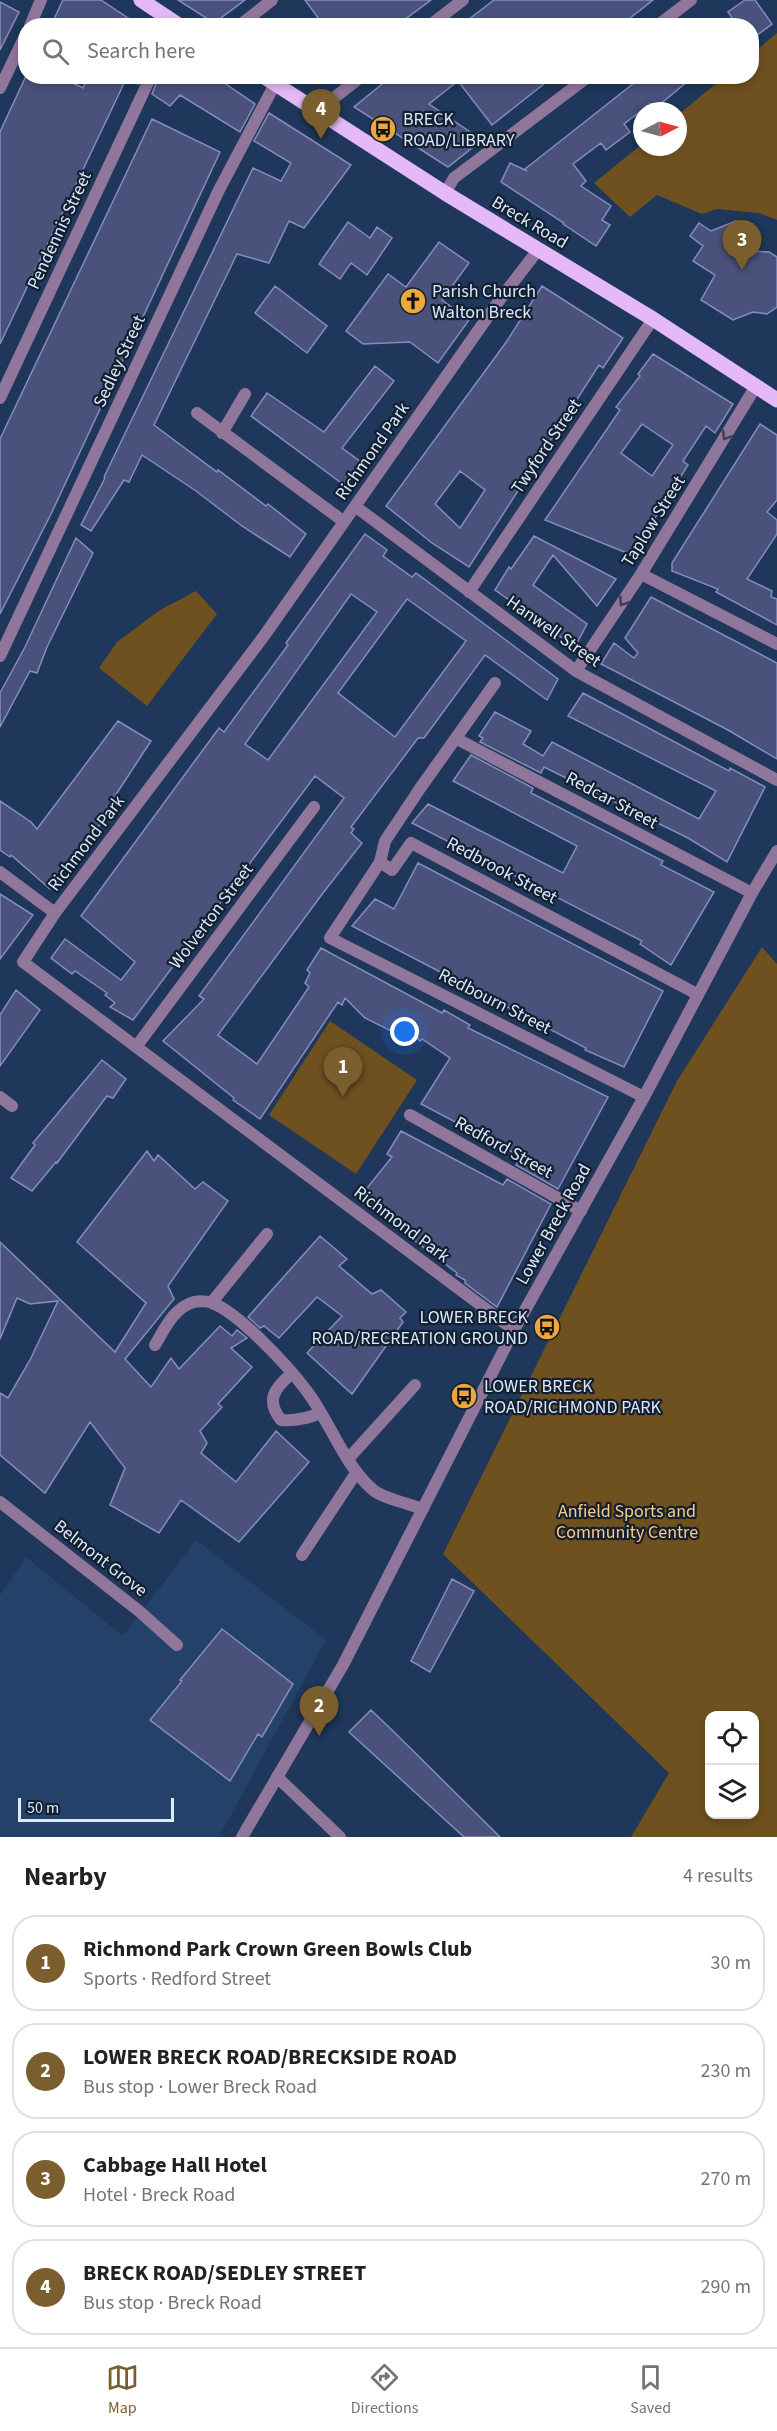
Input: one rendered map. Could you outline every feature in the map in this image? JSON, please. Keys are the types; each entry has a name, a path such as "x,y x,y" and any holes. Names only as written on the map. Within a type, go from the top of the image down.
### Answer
{"main road":[{"path":"141,0 167,18"},
{"name":"Breck Road","path":"275,84 445,193 653,319 777,400"}],"street":[{"path":"34,18 42,0"},
{"path":"249,18 272,0"},
{"path":"439,18 463,0"},
{"path":"667,18 691,0"},
{"path":"0,88 18,51"},
{"name":"Pendennis Street","path":"0,398 147,84"},
{"name":"Sedley Street","path":"0,656 267,84"},
{"path":"322,114 330,101 352,84"},
{"path":"445,193 454,178 578,84"},
{"name":"Richmond Park","path":"514,1330 23,962 55,913 264,636 343,520 356,507 501,298 538,250"},
{"name":"Twyford Street","path":"470,592 653,319"},
{"name":"Taplow Street","path":"576,671 641,574 756,386"},
{"path":"222,432 245,394"},
{"path":"197,413 343,520"},
{"name":"Hanwell Street","path":"356,507 576,671 777,780"},
{"path":"641,574 777,644"},
{"path":"380,862 385,841 495,682"},
{"name":"Redcar Street","path":"457,739 752,893"},
{"name":"Wolverton Street","path":"136,1047 314,807"},
{"name":"Redbrook Street","path":"380,862 392,870 411,843 697,994"},
{"name":"Lower Breck Road","path":"242,1837 343,1665 514,1330 644,1097 697,994 777,851"},
{"name":"Redbourn Street","path":"380,862 330,938 644,1097"},
{"path":"0,872 55,913"},
{"path":"0,1097 12,1106"},
{"name":"Redford Street","path":"410,1115 581,1211"},
{"path":"212,1302 267,1234"},
{"path":"155,1345 171,1319 183,1308 195,1302 212,1302 230,1314 261,1341 307,1390 356,1473 374,1492 423,1509"},
{"path":"291,1374 278,1385 272,1399 273,1410 281,1420 307,1419 320,1413"},
{"path":"348,1459 415,1385"},
{"path":"302,1555 356,1473"},
{"name":"Belmont Grove","path":"0,1502 139,1611 177,1646"},
{"path":"277,1777 340,1837"}],"shaded area":[{"path":"196,1540 326,1640 219,1837 0,1837 0,1595 26,1557 123,1636"}],"green space":[{"path":"777,33 777,220 759,213 717,209 702,214 657,195 630,217 594,183 633,151 633,156 687,156 687,108 716,84 759,84 759,48"},
{"path":"196,591 217,614 147,706 99,668 117,642 160,610"},
{"name":"Anfield Sports and Community Centre","path":"762,947 777,964 777,1837 631,1837 669,1773 443,1554 677,1081"},
{"path":"330,1021 417,1080 356,1174 269,1115"}],"building":[{"path":"63,0 101,0 128,18 54,18"},
{"path":"178,0 245,0 221,18 206,18"},
{"path":"305,0 431,0 407,18 318,18"},
{"path":"494,0 653,0 630,18 470,18"},
{"path":"745,0 755,0 772,24 759,34 759,18 732,18 728,12"},
{"path":"0,2 19,12 0,50"},
{"path":"22,84 75,84 83,88 85,84 124,84 0,344 0,132"},
{"path":"156,84 226,84 255,104 240,132 180,95 170,106 152,94"},
{"path":"382,84 454,84 429,104 482,140 448,167 354,107"},
{"path":"460,84 544,84 492,125"},
{"path":"633,84 684,84 663,102 633,102 633,117 624,124 630,132 606,150 601,143 573,164 586,181 581,186 611,206 602,220 610,225 596,246 501,182 510,163 527,171 525,169"},
{"path":"269,113 351,165 304,228 289,221 269,263 237,254 154,425 266,506 268,504 306,534 290,557 142,455 129,482 124,480 91,531 81,525 253,168 281,181 291,163 254,141"},
{"path":"152,119 220,152 51,514 0,614 0,439"},
{"path":"736,221 749,251 769,252 777,257 777,307 767,314 753,312 733,320 701,300 715,275 693,261 703,246 690,236 699,223 711,231"},
{"path":"348,222 370,238 377,227 392,238 367,275 351,263 340,279 319,264"},
{"name":"Parish Church Walton Breck","path":"439,242 469,263 442,300 469,320 438,363 410,342 363,344 346,331 388,274 406,287"},
{"path":"275,286 327,326 307,353 255,313"},
{"path":"542,286 623,338 603,368 599,365 469,567 432,543 386,506 507,341","holes":["460,471 485,490 460,528 435,504"]},
{"path":"653,354 733,404 715,433 706,426 683,461 688,465 632,555 545,520 620,410 616,407 640,376 638,374","holes":["642,424 673,445 652,476 621,453"]},
{"path":"375,366 394,381 342,448 361,462 344,485 251,416 267,393 324,432"},
{"path":"760,424 777,435 777,500 767,512 777,520 777,534 747,579 772,591 771,597 777,599 777,625 716,592 718,589 672,571 672,563"},
{"path":"365,534 387,550 383,556 412,577 416,573 558,679 547,700 485,655 424,738 418,738 351,827 354,829 351,833 362,843 218,1035 257,1064 309,987 305,983 310,973 307,970 321,948 442,1013 444,1010 470,1025 468,1028 608,1097 558,1189 516,1165 522,1157 421,1104 450,1058 422,1039 420,1041 410,1031 407,1039 365,1018 345,998 342,1005 338,1002 260,1119 233,1100 234,1098 163,1041 204,999 199,996 344,798 315,776 133,1020 110,1007 115,1003 105,995 107,993 75,971 72,974 51,958 65,939 121,980 135,962 81,916 219,728 224,732 288,645 286,643","holes":["351,594 377,612 268,760 245,744","407,599 466,641 395,737 338,693"]},
{"path":"534,536 616,579 597,606 553,555 533,585 587,624 575,647 495,590 509,567 511,569"},
{"path":"76,538 93,553 47,647 37,673 30,671 0,727 0,693 25,647"},
{"path":"651,597 777,663 777,759 728,730 601,664 614,643 634,658 638,653 625,638"},
{"path":"583,693 729,771 730,768 765,787 727,862 688,838 544,767 541,773 480,742 483,738 479,736 495,712 531,731 523,744 543,756 552,742 699,819 716,791 568,716"},
{"path":"118,721 151,741 113,799 118,801 50,889 11,855 10,857 0,850 0,801 31,822 37,829"},
{"path":"471,755 533,788 531,793 663,861 661,865 714,892 671,965 640,944 642,941 412,823 428,804 563,873 577,846 453,781"},
{"path":"418,863 663,991 624,1067 585,1050 586,1048 352,926 375,899 394,909"},
{"path":"0,894 33,915 0,959"},
{"path":"16,990 40,1010 0,1066 0,1015"},
{"path":"102,1060 126,1079 113,1098 107,1096 57,1163 32,1191 11,1178 35,1145 33,1143"},
{"path":"401,1131 503,1185 507,1179 551,1204 497,1307 465,1283 465,1280 456,1275 457,1273 359,1198 392,1157 387,1154"},
{"path":"147,1151 154,1161 158,1155 195,1189 203,1182 228,1201 168,1286 174,1299 125,1359 151,1387 171,1358 179,1369 220,1326 232,1336 237,1330 247,1338 231,1348 252,1367 218,1404 222,1407 200,1431 207,1443 201,1453 236,1482 276,1431 309,1462 239,1542 181,1500 159,1533 110,1505 125,1468 90,1422 45,1493 0,1455 0,1393 8,1398 30,1360 58,1301 30,1304 17,1298 0,1339 0,1242 115,1352 146,1303 77,1242"},
{"path":"320,1236 347,1259 339,1266 372,1294 381,1290 406,1312 400,1318 403,1322 352,1394 307,1353 342,1316 317,1297 279,1338 264,1326 260,1328 248,1317"},
{"path":"452,1579 474,1591 430,1672 411,1661"},
{"path":"222,1629 293,1684 262,1737 258,1734 230,1781 150,1720"},
{"path":"371,1710 500,1837 464,1837 349,1732"}],"place":[{"name":"BRECK ROAD/LIBRARY","path":"383,129"},
{"name":"BRECK ROAD/SEDLEY STREET","path":"321,139"},
{"name":"Cabbage Hall Hotel","path":"742,270"},
{"name":"Parish Church Walton Breck","path":"413,301"},
{"name":"Richmond Park Crown Green Bowls Club","path":"343,1097"},
{"name":"LOWER BRECK ROAD/RECREATION GROUND","path":"547,1327"},
{"name":"LOWER BRECK ROAD/RICHMOND PARK","path":"464,1396"},
{"name":"LOWER BRECK ROAD/BRECKSIDE ROAD","path":"319,1736"}]}
